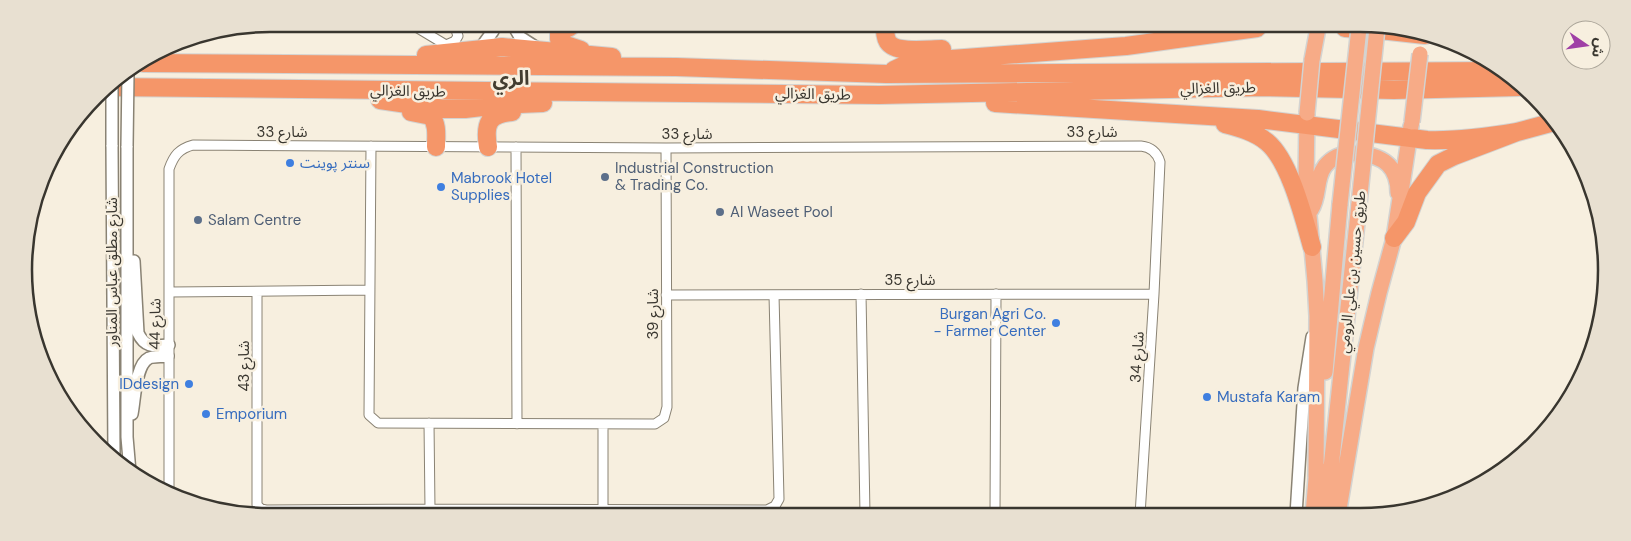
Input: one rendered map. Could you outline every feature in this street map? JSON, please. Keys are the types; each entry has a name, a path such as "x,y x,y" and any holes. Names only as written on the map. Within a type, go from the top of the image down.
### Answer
{"highway":[{"path":"561,32 559,39 562,42 596,54"},
{"path":"886,32 887,40 899,49 976,49 1009,54"},
{"path":"886,74 911,62 1126,46 1224,32"},
{"path":"1316,477 1317,316 1306,183 1307,119 1312,60 1317,32"},
{"name":"طريق حسين بن علي الرومي","path":"1314,508 1340,204 1359,32"},
{"name":"طريق حسين بن علي الرومي","path":"1327,508 1377,33"},
{"path":"1339,508 1366,348 1376,302 1394,238 1411,130 1422,41"},
{"path":"334,64 502,47 596,54 676,67"},
{"name":"طريق الغزالي","path":"153,63 676,67 886,74 1490,71"},
{"name":"طريق الغزالي","path":"120,87 879,95 1264,88 1394,90 1511,87"},
{"path":"333,90 441,109 553,102 632,93"},
{"path":"879,95 1165,114 1258,119 1307,119 1411,130 1452,140 1517,132"},
{"path":"371,98 386,108 431,116 436,130 436,147"},
{"path":"488,147 489,124 497,113 539,108 553,102"},
{"path":"1165,114 1239,128 1254,134 1268,143 1276,152 1289,177 1312,247"},
{"path":"1394,238 1406,222 1417,193 1438,164 1517,132 1547,124"},
{"path":"1309,213 1315,202 1319,177 1330,161 1346,153 1373,155 1387,164 1394,173 1398,184 1398,196 1391,231 1394,238"}],"street":[{"path":"425,32 446,44 455,40 458,36 457,32"},
{"path":"479,50 492,32"},
{"path":"517,32 520,37 543,51"},
{"name":"شارع مطلق عباس المناور","path":"128,81 127,437 129,461"},
{"name":"شارع مطلق عباس المناور","path":"112,94 114,449"},
{"name":"شارع 33","path":"172,160 177,152 193,145 666,148 1141,146 1154,150 1160,162 1158,201"},
{"path":"170,292 369,290 371,146"},
{"path":"516,147 517,424"},
{"name":"شارع 39","path":"369,290 369,415 378,423 655,424 664,418 667,407 666,148"},
{"name":"شارع 44","path":"169,486 169,169 172,160"},
{"name":"شارع 34","path":"1140,508 1158,201"},
{"path":"128,222 134,256 138,333 148,345 168,351"},
{"name":"شارع 43","path":"257,292 257,505 260,508"},
{"path":"861,294 866,508"},
{"path":"995,508 996,294"},
{"name":"شارع 35","path":"666,295 1154,294"},
{"name":"شارع 43","path":"771,508 775,506 779,499 774,295"},
{"path":"1296,508 1304,388 1317,316"},
{"path":"127,437 136,396 139,371 143,363 149,358 168,351"},
{"path":"429,423 430,508"},
{"path":"603,424 603,508"}],"place":[{"name":"سنتر پوينت","path":"290,163"},
{"name":"Industrial Construction & Trading Co.","path":"605,177"},
{"name":"Mabrook Hotel Supplies","path":"441,187"},
{"name":"Al Waseet Pool","path":"720,212"},
{"name":"Salam Centre","path":"198,220"},
{"name":"Burgan Agri Co. - Farmer Center","path":"1056,323"},
{"name":"IDdesign","path":"189,384"},
{"name":"Mustafa Karam","path":"1207,397"},
{"name":"Emporium","path":"206,414"}],"district":[{"name":"الري","path":"511,78"}]}
